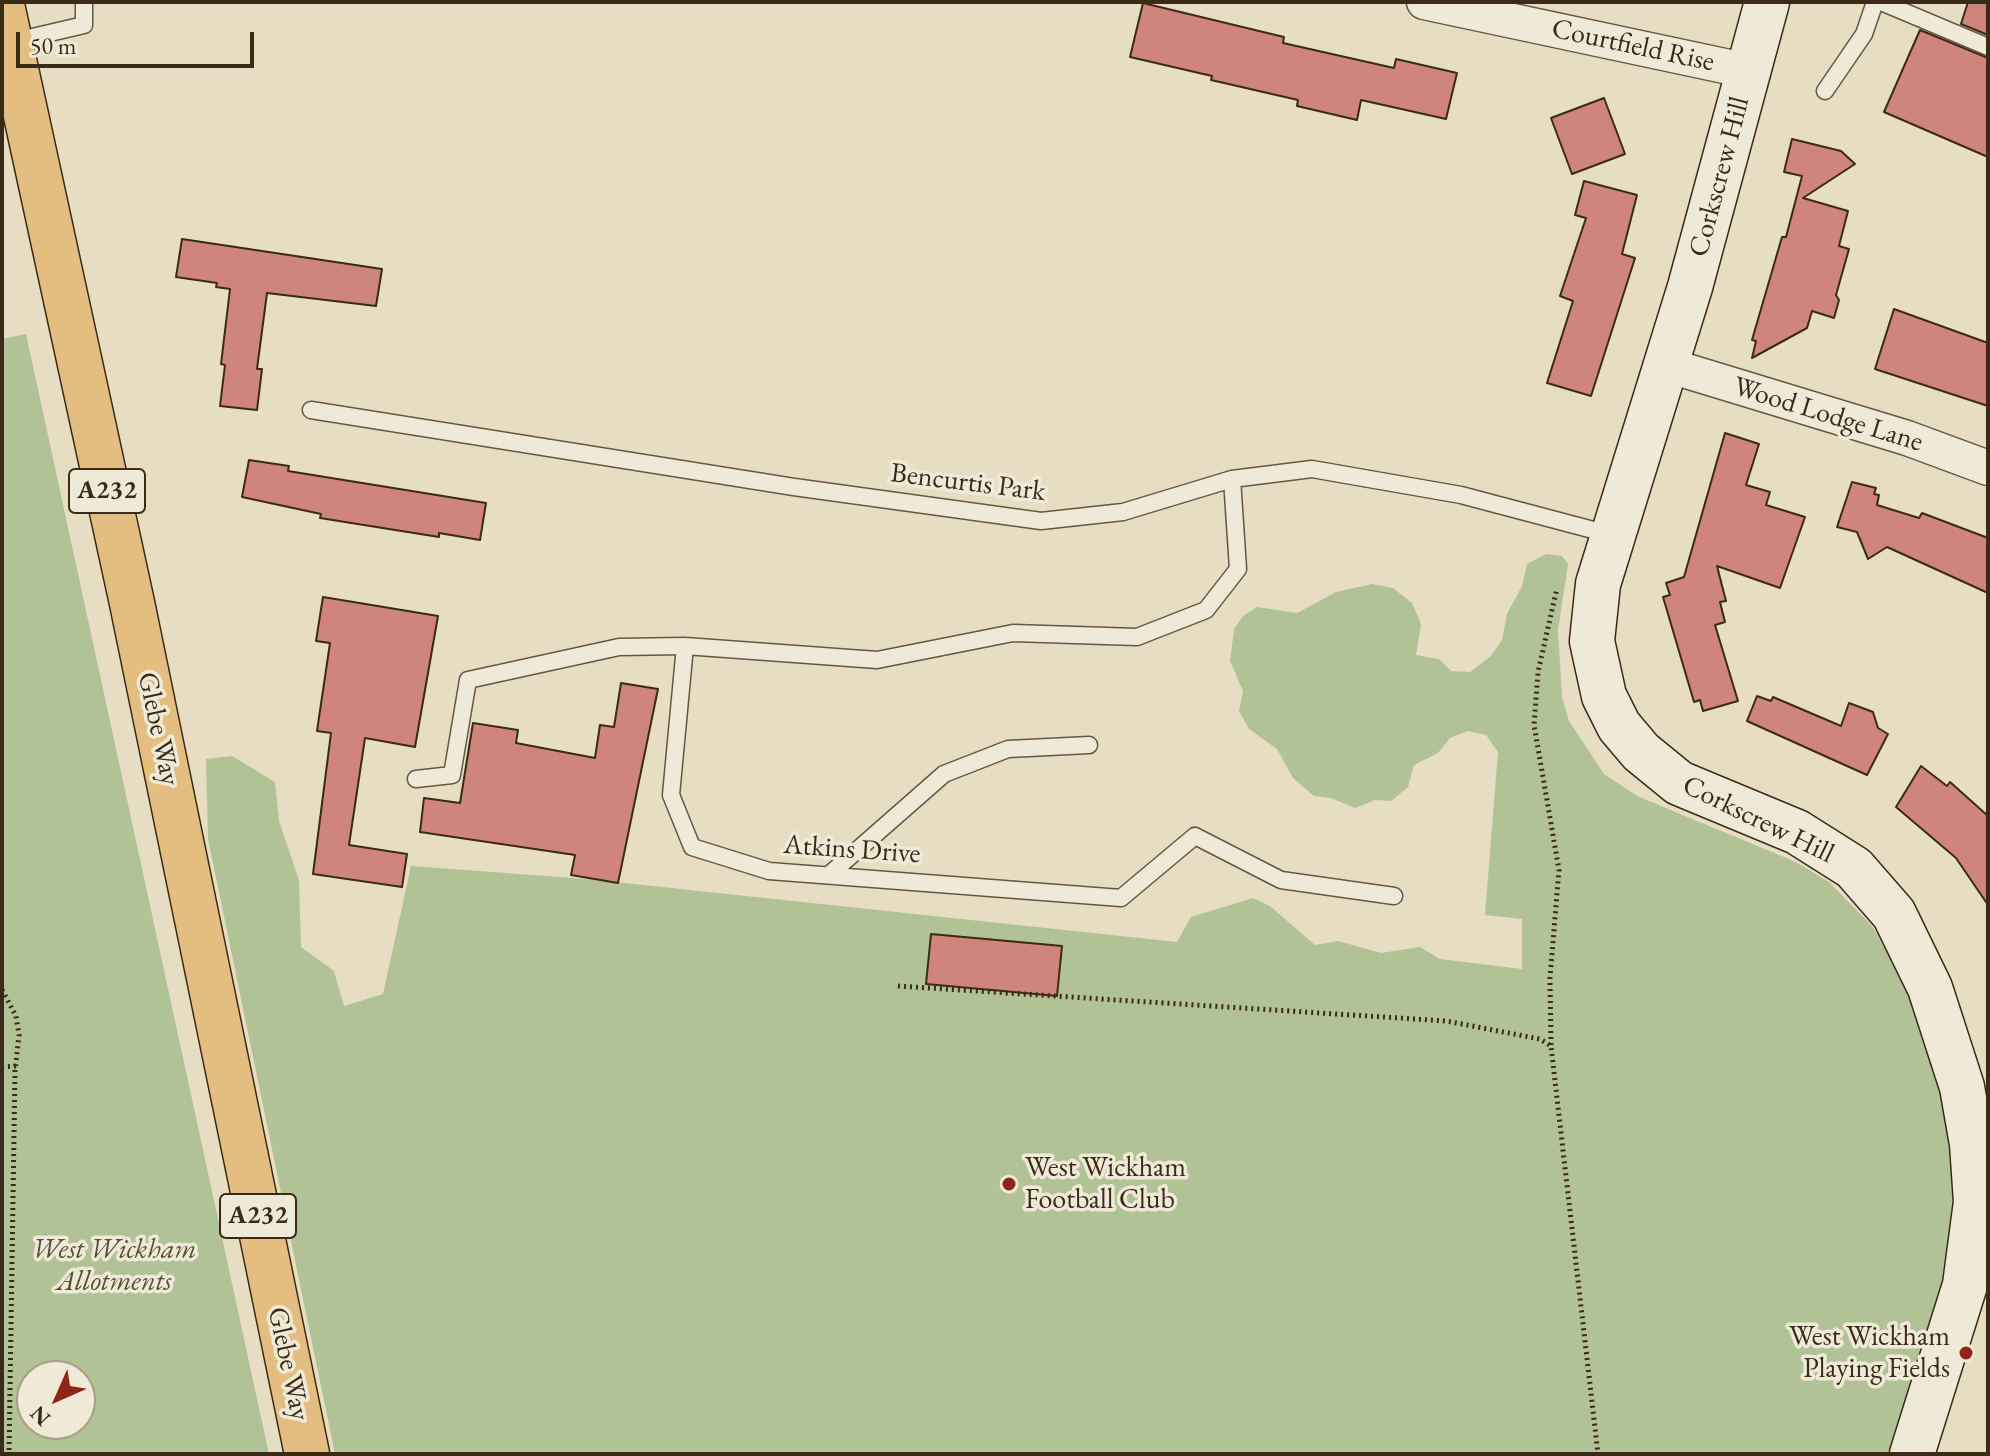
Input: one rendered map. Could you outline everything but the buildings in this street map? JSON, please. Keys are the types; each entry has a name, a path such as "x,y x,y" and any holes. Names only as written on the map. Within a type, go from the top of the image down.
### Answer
{"highway":[{"name":"Glebe Way","path":"6,24 132,603 307,1454"}],"street":[{"name":"Courtfield Rise","path":"1424,2 1748,71"},
{"name":"Corkscrew Hill","path":"1767,2 1667,365 1612,535 1594,603 1592,641 1604,696 1619,726 1653,765 1679,783 1797,832 1854,868 1894,914 1922,967 1947,1031 1972,1144 1976,1173 1975,1229 1965,1285 1912,1454"},
{"name":"Wood Lodge Lane","path":"1667,365 1907,438 1988,468"}],"lane":[{"path":"6,24 84,25 84,2"},
{"path":"1825,91 1864,34 1878,2 1988,47"},
{"name":"Bencurtis Park","path":"311,410 794,487 1041,521 1123,512 1232,479 1312,469 1461,495 1612,535"},
{"path":"416,779 452,775 468,680 619,647 685,646 877,660 1013,633 1137,637 1206,610 1238,569 1232,479"},
{"name":"Atkins Drive","path":"685,646 671,795 692,847 769,871 1121,898 1195,836 1281,880 1394,896"},
{"path":"830,874 944,774 1008,749 1089,745"}],"path":[{"path":"1558,585 1538,672 1534,725 1559,870 1550,978 1551,1046 1598,1454"},
{"path":"898,986 1446,1021 1540,1039 1551,1046"},
{"path":"2,990 16,1016 19,1035 9,1454"},
{"path":"2,1067 16,1066"},
{"path":"2,1336 10,1345"}],"green space":[{"name":"West Wickham Allotments","path":"26,334 269,1454 2,1454 2,339"},
{"path":"1546,554 1562,556 1568,564 1558,630 1562,697 1569,721 1604,774 1637,796 1796,862 1829,882 1873,927 1905,985 1921,1024 1943,1097 1954,1151 1957,1232 1895,1454 335,1454 208,839 206,759 232,756 275,782 279,821 299,880 301,947 334,971 344,1006 383,994 411,866 587,879 1177,942 1191,917 1253,898 1270,906 1315,945 1338,941 1381,953 1420,947 1440,959 1522,969 1522,919 1485,915 1498,752 1486,735 1468,731 1450,738 1438,753 1414,765 1408,787 1391,801 1375,800 1355,808 1331,798 1314,796 1293,778 1277,749 1249,729 1239,711 1243,691 1230,661 1234,629 1243,616 1257,607 1297,613 1336,592 1372,584 1393,588 1412,603 1421,624 1416,655 1439,659 1451,671 1470,672 1491,656 1502,640 1507,614 1522,586 1527,564"}],"place":[{"name":"West Wickham Football Club","path":"1009,1184"},
{"name":"West Wickham Playing Fields","path":"1966,1353"}]}
